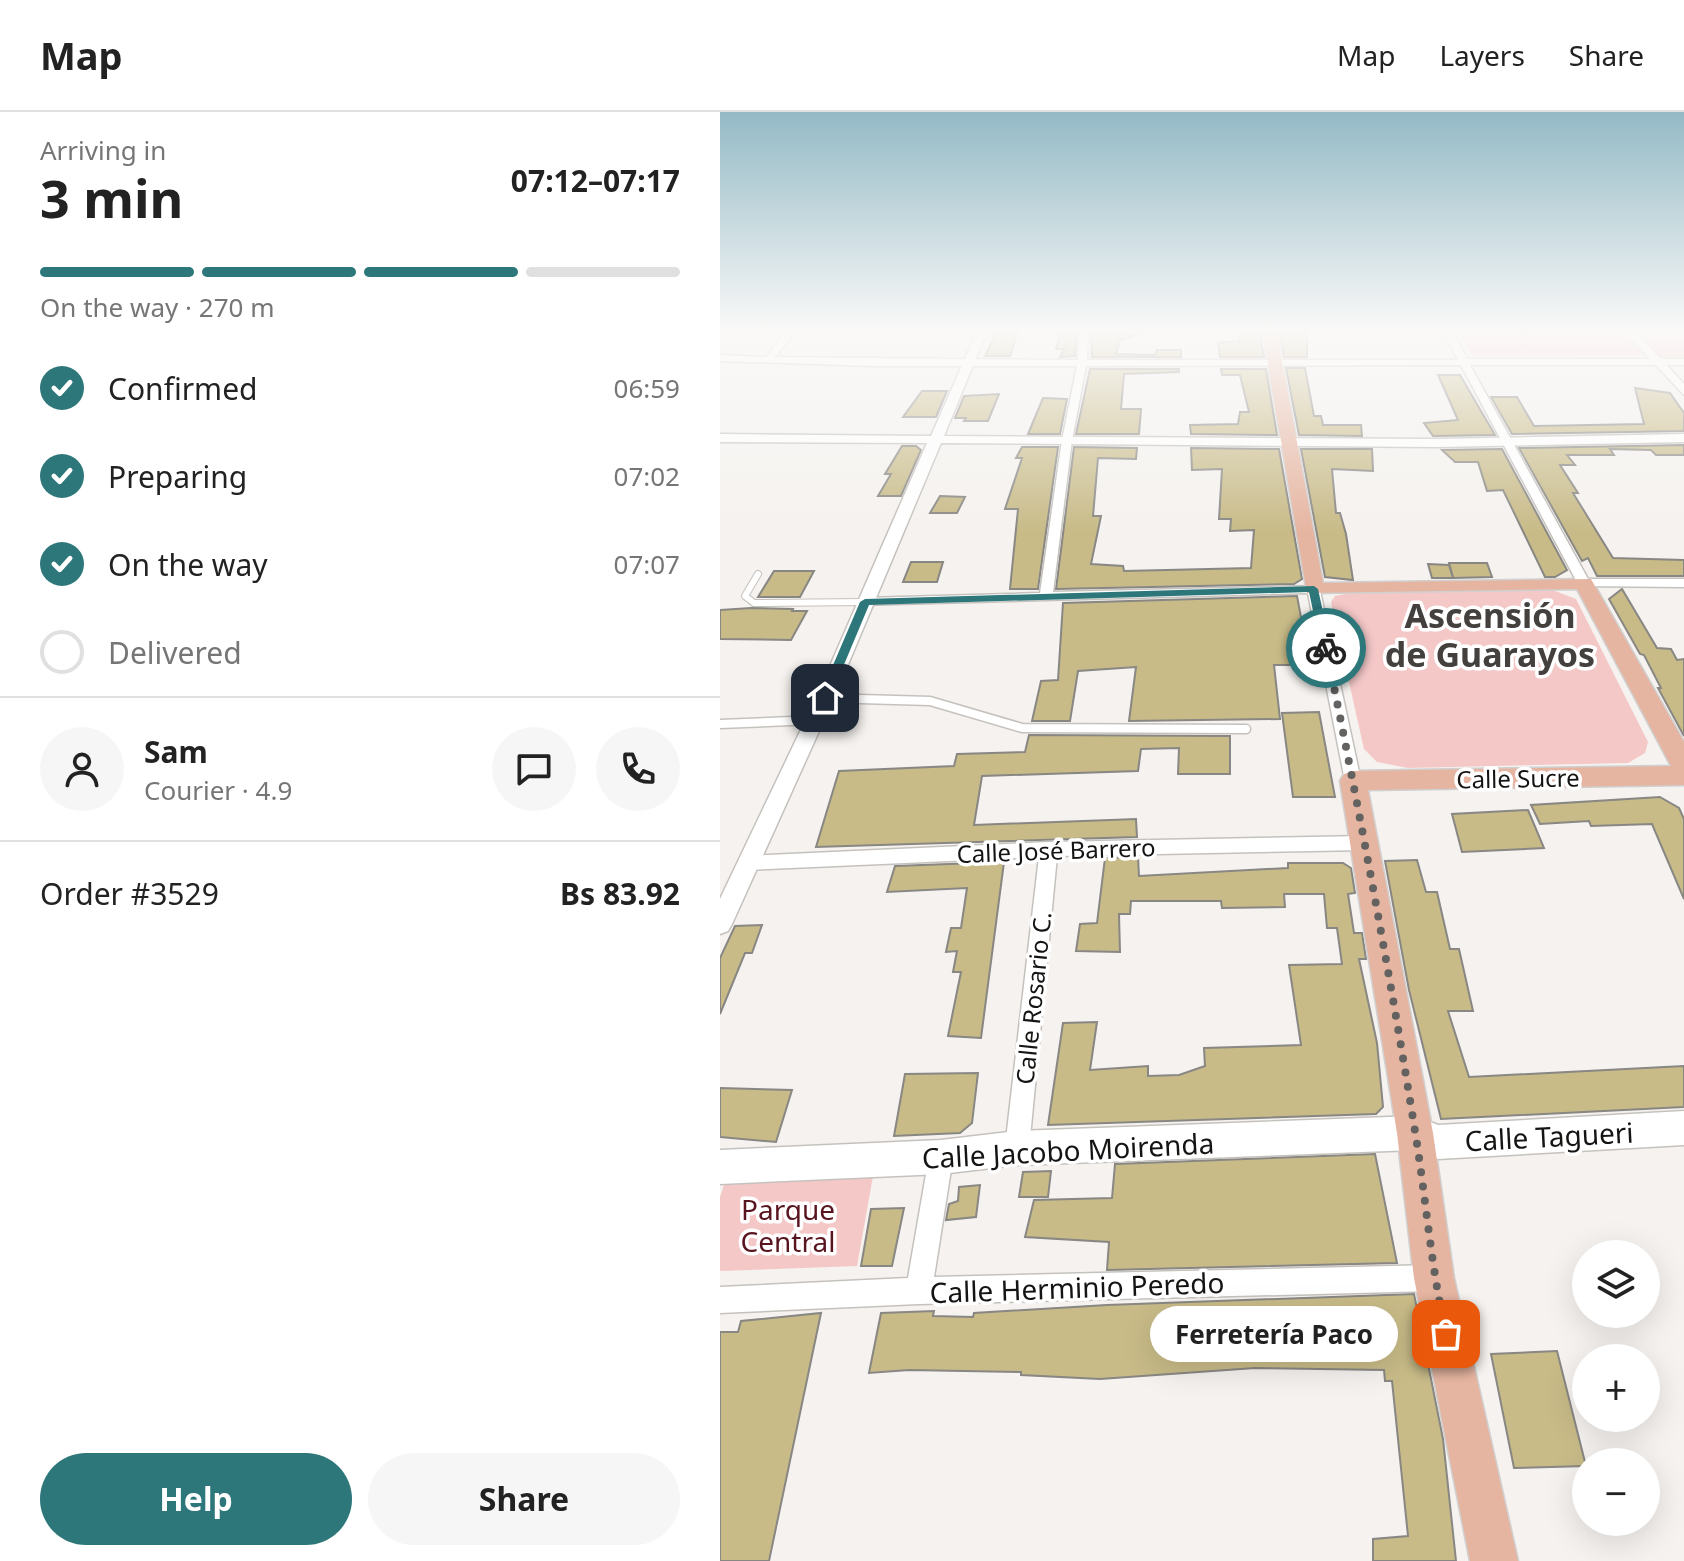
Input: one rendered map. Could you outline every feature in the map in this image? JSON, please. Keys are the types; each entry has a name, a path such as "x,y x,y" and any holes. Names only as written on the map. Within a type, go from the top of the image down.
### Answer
{"main road":[{"path":"1280,397 1314,589 1584,583 1684,765"},
{"name":"Calle Sucre","path":"1353,781 1684,775"},
{"path":"1353,781 1415,1133 1434,1278 1494,1561"},
{"name":"Calle Tagueri","path":"1415,1133 1438,1142 1684,1128"},
{"name":"Calle Jacobo Moirenda","path":"720,1167 941,1157 1017,1148 1415,1133"}],"street":[{"path":"720,924 825,698 954,397"},
{"path":"1046,597 1075,397"},
{"path":"1484,397 1584,583 1684,583"},
{"path":"720,431 1067,440 1437,443 1684,438"},
{"path":"720,438 937,436"},
{"path":"865,602 1314,589 1353,781"},
{"name":"Calle José Barrero","path":"747,863 1049,849 1365,843"},
{"name":"Calle Rosario C.","path":"1017,1148 1049,849"},
{"path":"919,1291 941,1157"},
{"name":"Calle Herminio Peredo","path":"720,1300 919,1291 1434,1278"}],"lane":[{"path":"758,574 745,596 754,603 865,602"},
{"path":"825,698 922,701 949,705 1003,725 1022,728 1246,729"},
{"path":"720,724 815,720"}],"green space":[{"path":"1550,589 1576,599 1648,742 1645,753 1628,763 1408,768 1377,762 1364,749 1331,602 1335,596 1350,593"},
{"name":"Parque Central","path":"873,1176 857,1266 720,1271 720,1197 724,1185"}],"building":[{"path":"918,397 945,397 936,417 903,417"},
{"path":"964,397 998,397 988,421 955,418"},
{"path":"1084,397 1122,397 1121,409 1141,409 1139,434 1076,434"},
{"path":"1245,397 1271,397 1277,435 1191,434 1190,425 1238,424 1240,412 1249,412"},
{"path":"1292,397 1310,397 1314,416 1321,416 1323,425 1361,425 1362,436 1299,435"},
{"path":"1448,397 1473,397 1495,435 1433,436 1424,423 1458,420"},
{"path":"1491,397 1517,397 1534,426 1644,424 1637,397 1673,397 1684,413 1684,431 1512,434"},
{"path":"1043,398 1067,399 1060,434 1028,434"},
{"path":"1684,445 1684,455 1610,449 1614,455 1567,455 1575,465 1560,465 1578,493 1573,493 1613,558 1684,560 1684,576 1597,576 1588,558 1582,561 1519,448"},
{"path":"902,446 916,446 921,450 901,496 878,496 891,474 885,474"},
{"path":"1022,447 1058,447 1038,589 1010,589 1018,509 1005,509 1022,458 1016,458"},
{"path":"1074,447 1137,448 1136,459 1098,458 1093,516 1101,516 1091,564 1123,566 1124,571 1251,568 1254,530 1230,531 1231,519 1219,519 1222,469 1192,470 1191,448 1279,449 1302,579 1294,584 1056,589"},
{"path":"1301,449 1372,449 1373,471 1332,469 1336,513 1340,513 1346,534 1353,580 1325,577"},
{"path":"1502,449 1567,570 1555,577 1545,577 1503,490 1487,491 1478,462 1455,462 1442,450"},
{"path":"940,496 965,497 957,513 930,513"},
{"path":"911,562 943,562 937,582 903,582"},
{"path":"1449,563 1487,563 1492,577 1453,578"},
{"path":"1428,564 1449,565 1453,578 1432,578"},
{"path":"774,571 814,571 800,597 758,597"},
{"path":"1622,589 1657,648 1671,649 1677,660 1684,659 1684,736 1644,655 1640,654 1609,599"},
{"path":"1297,596 1310,665 1274,665 1280,719 1129,721 1136,667 1078,671 1070,721 1032,721 1041,681 1058,680 1063,603"},
{"path":"720,610 807,611 791,640 720,639"},
{"path":"1319,712 1335,797 1293,797 1282,713"},
{"path":"1029,735 1230,736 1230,774 1178,774 1179,748 1141,749 1138,771 982,776 974,825 1136,819 1137,837 816,847 839,771 954,766 957,754 1025,752"},
{"path":"1660,797 1679,808 1684,819 1684,899 1652,824 1591,826 1589,821 1540,824 1531,805"},
{"path":"1528,810 1544,848 1462,852 1452,814"},
{"path":"1138,857 1139,876 1288,868 1288,863 1343,863 1351,868 1355,893 1348,894 1354,933 1362,933 1366,959 1359,959 1377,1043 1383,1107 1376,1114 1048,1125 1063,1023 1097,1022 1090,1070 1148,1066 1148,1076 1179,1075 1205,1066 1204,1048 1301,1045 1289,965 1342,964 1337,928 1327,928 1324,894 1284,894 1285,907 1222,908 1221,901 1131,901 1130,914 1119,914 1120,952 1076,951 1080,924 1097,923 1105,858"},
{"path":"1417,860 1426,892 1437,892 1450,949 1459,949 1473,1011 1448,1011 1469,1077 1684,1066 1684,1107 1441,1119 1409,990 1385,861"},
{"path":"1004,862 981,1038 948,1036 961,972 953,972 957,951 946,952 951,928 961,928 967,888 887,892 895,866"},
{"path":"762,925 752,953 745,953 720,1014 720,958 735,926"},
{"path":"978,1073 972,1123 960,1133 894,1136 905,1074"},
{"path":"720,1088 792,1090 776,1142 720,1137"},
{"path":"1375,1154 1397,1263 1107,1270 1109,1242 1025,1237 1034,1200 1112,1198 1115,1164"},
{"path":"1051,1171 1048,1197 1019,1197 1023,1172"},
{"path":"980,1185 976,1217 946,1220 949,1204 958,1201 959,1187"},
{"path":"904,1208 892,1266 861,1266 871,1209"},
{"path":"1414,1294 1443,1439 1456,1561 1373,1561 1373,1539 1408,1536 1392,1381 1385,1381 1384,1370 1255,1368 1100,1379 1021,1375 1021,1372 909,1370 869,1373 881,1313 934,1311 933,1316 973,1317 974,1313 1107,1305"},
{"path":"821,1313 769,1561 720,1561 720,1332 738,1332 741,1321"},
{"path":"1557,1351 1572,1410 1572,1432 1577,1432 1581,1448 1572,1448 1572,1466 1514,1468 1491,1354"}],"way so far":[{"path":"1326,648 1365,843 1415,1133 1434,1278 1446,1334"}],"place":[{"name":"Ferretería Paco","path":"1446,1334"}],"district":[{"name":"Ascensión de Guarayos","path":"1490,634"}],"route":[{"path":"825,698 865,602 1314,589 1326,648"}]}
